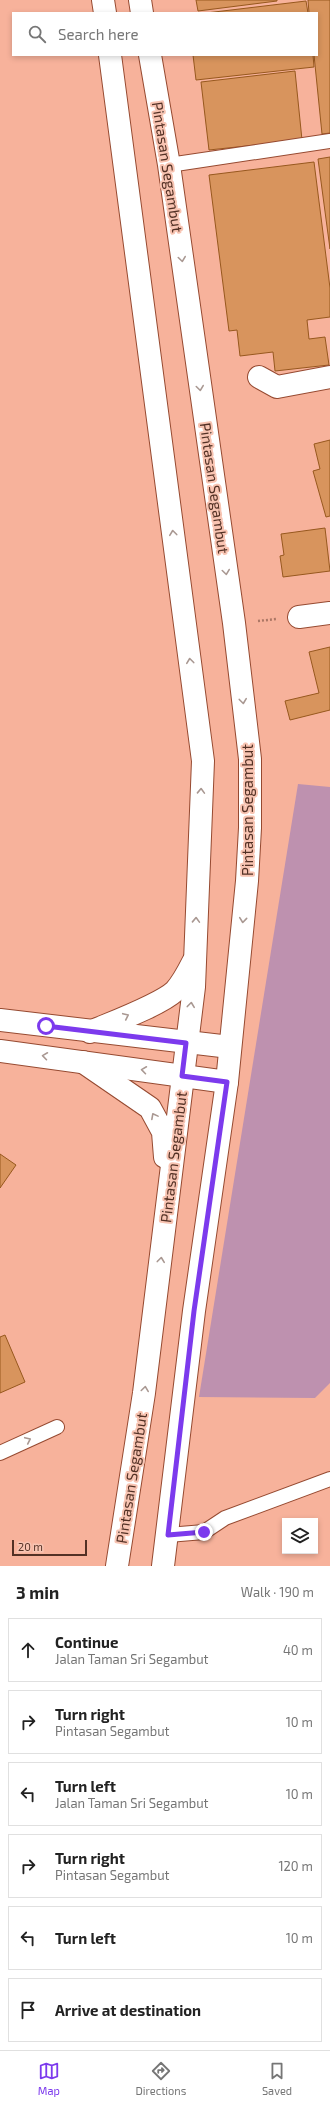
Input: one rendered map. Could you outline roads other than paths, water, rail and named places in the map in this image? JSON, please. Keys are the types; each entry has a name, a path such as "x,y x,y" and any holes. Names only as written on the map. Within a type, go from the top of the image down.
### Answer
{"main road":[{"path":"103,0 105,12"},
{"path":"140,0 142,12"},
{"name":"Pintasan Segambut","path":"110,56 202,761 194,988 186,1043 144,1393 117,1566"},
{"name":"Pintasan Segambut","path":"150,56 169,165 234,624 250,759 250,828 247,881 227,1082 194,1311 168,1535 163,1566"},
{"path":"259,376 277,387 330,377"},
{"path":"300,617 330,613"},
{"path":"90,1032 174,992 184,980 194,959"},
{"path":"0,1020 90,1032 230,1047"},
{"path":"0,1052 227,1082"},
{"path":"83,1062 150,1108 163,1132 168,1194"}],"lane":[{"path":"169,165 330,141"},
{"path":"0,1453 57,1427"},
{"path":"168,1535 204,1532 225,1518 330,1479"}]}
